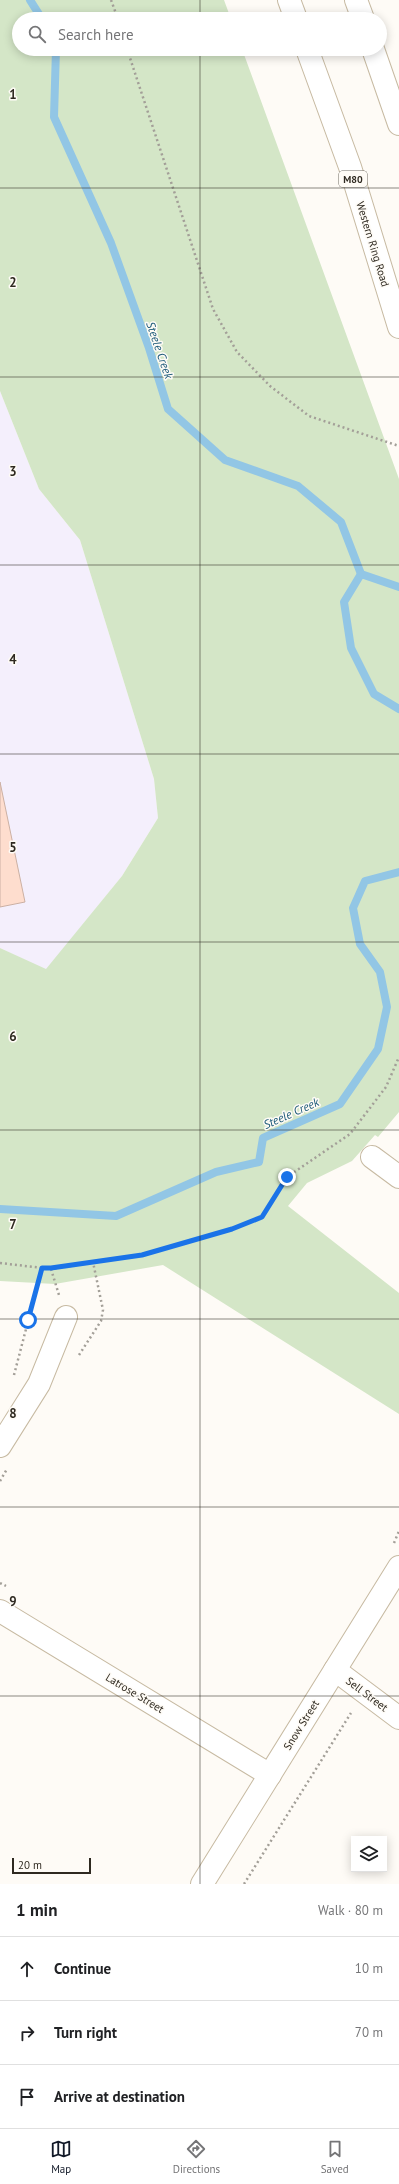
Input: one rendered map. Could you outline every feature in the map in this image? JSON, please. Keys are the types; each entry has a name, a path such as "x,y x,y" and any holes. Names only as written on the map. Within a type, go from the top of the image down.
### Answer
{"main road":[{"path":"289,0 293,12"},
{"path":"356,0 360,12"},
{"name":"Western Ring Road","path":"310,56 350,167 396,319"},
{"path":"375,56 399,124"},
{"path":"372,1157 399,1177"},
{"path":"0,1446 39,1384 66,1317"},
{"name":"Snow Street","path":"202,1884 399,1566"},
{"name":"Latrose Street","path":"0,1611 270,1775"},
{"name":"Sell Street","path":"335,1670 399,1718"}],"path":[{"path":"111,0 115,12"},
{"path":"130,56 213,309 237,352 270,386 309,416 399,446"},
{"path":"0,1263 51,1268 142,1255 226,1232 262,1217 287,1177 350,1134 386,1087 399,1057"},
{"path":"12,1379 42,1268"},
{"path":"393,1545 399,1531"},
{"path":"0,1583 7,1587"},
{"path":"244,1884 364,1692"}],"shaded area":[{"path":"0,391 39,489 80,540 154,779 158,818 122,876 46,970 0,948"}],"green space":[{"path":"0,0 224,0 228,12 12,12 12,56 245,56 399,479 399,1112 378,1137 375,1135 352,1161 307,1183 288,1206 399,1293 399,1414 163,1265 55,1284 0,1281 0,948 46,969 122,876 158,818 154,779 80,540 39,489 0,391"}],"building":[{"path":"0,782 25,902 0,907"}],"waterway":[{"name":"Steele Creek","path":"30,0 38,12"},
{"name":"Steele Creek","path":"56,56 54,117 111,243 149,348 168,409 225,460 298,486 341,522 361,574"},
{"name":"Steele Creek","path":"399,587 361,574 344,602 351,648 374,694 399,709"},
{"name":"Steele Creek","path":"0,1209 116,1216 216,1172 259,1162 263,1138 340,1104 378,1049 387,1007 380,972 360,944 353,908 365,881 399,872"}],"route":[{"path":"28,1320 42,1268 84,1264 142,1255 199,1240 232,1229 262,1217 287,1177"}]}
